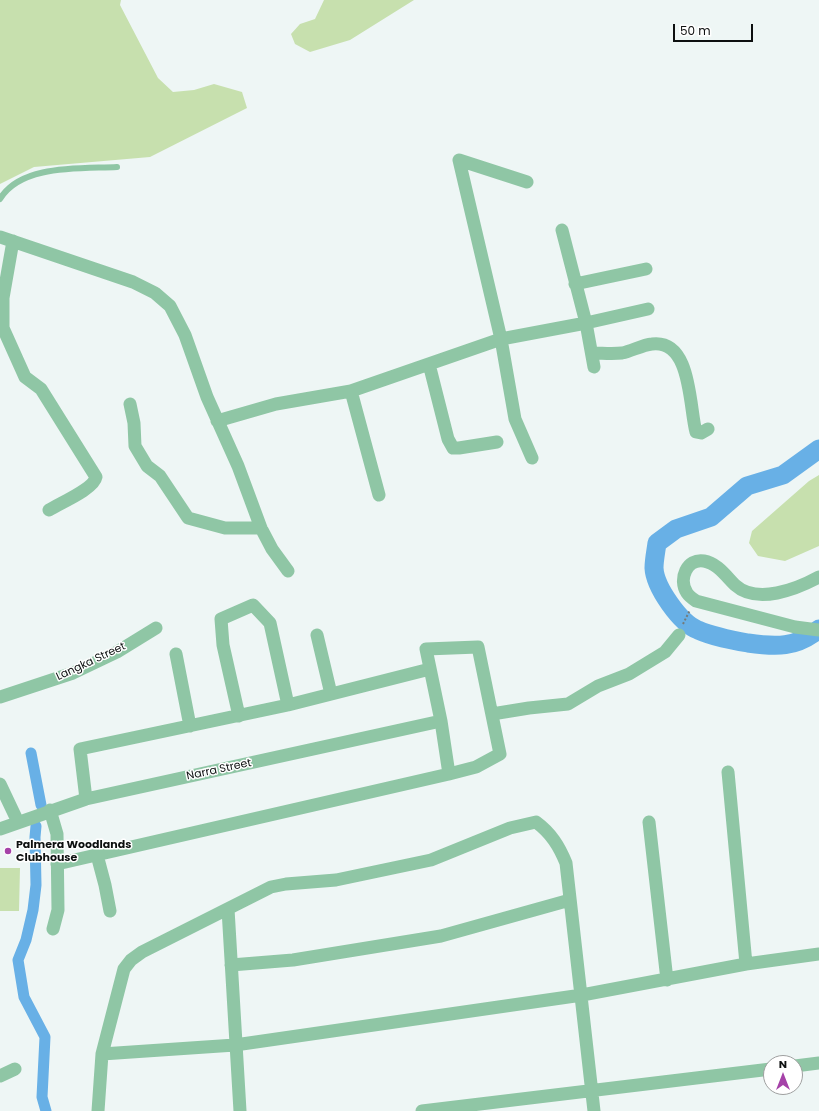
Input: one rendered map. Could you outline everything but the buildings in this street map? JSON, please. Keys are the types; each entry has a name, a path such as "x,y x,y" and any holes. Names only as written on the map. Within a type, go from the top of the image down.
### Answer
{"street":[{"path":"527,182 459,160 501,339 515,419 532,458"},
{"path":"562,230 586,323 594,367"},
{"path":"0,237 133,282 155,294 170,306 185,335 218,421 238,466 261,528 272,549 288,571"},
{"path":"13,241 3,298 2,328 25,377 40,389 96,477 95,481 90,487 49,510"},
{"path":"575,284 646,269"},
{"path":"218,421 276,404 351,391 501,339 586,323 648,309"},
{"path":"592,353 624,352 652,344 664,345 676,354 683,364 696,432 702,433 708,429"},
{"path":"429,364 448,439 453,448 496,442"},
{"path":"351,391 379,495"},
{"path":"130,404 134,423 135,446 148,466 160,476 188,518 225,528 261,528"},
{"path":"819,577 791,589 769,594 748,593 736,586 712,563 703,561 693,562 686,568 683,578 687,593 696,601 795,627 819,630"},
{"path":"239,716 223,645 221,619 253,605 270,622 288,705"},
{"name":"Langka Street","path":"0,697 73,673 117,652 156,628"},
{"path":"492,714 568,704 598,686 629,674 664,652 679,635"},
{"path":"317,636 331,694"},
{"path":"57,864 449,774 476,767 500,754 478,647 426,649 441,721 449,774"},
{"path":"176,654 190,726"},
{"path":"86,799 80,749 288,705 430,669"},
{"name":"Narra Street","path":"0,829 50,810 86,799 441,721"},
{"path":"728,772 746,964"},
{"path":"0,784 18,822"},
{"path":"50,810 58,834 58,910 53,929"},
{"path":"98,1111 102,1054 124,969 131,960 142,952 271,887 286,884 336,880 431,860 510,828 536,822 545,829 560,850 566,863 593,1091 594,1111"},
{"path":"649,822 667,980"},
{"path":"97,855 110,911"},
{"path":"231,964 293,960 441,936 570,900"},
{"path":"228,909 240,1111"},
{"path":"102,1054 235,1045 582,995 746,964 819,954"},
{"path":"803,1065 819,1063"},
{"path":"0,1076 15,1069"},
{"path":"422,1111 763,1070"}],"lane":[{"path":"0,199 5,190 29,175 69,169 117,168"}],"path":[{"path":"679,635 693,604"}],"green space":[{"path":"0,0 121,0 120,5 158,78 173,92 194,90 214,84 242,92 247,108 150,157 34,167 0,184"},
{"path":"324,0 414,0 350,40 310,52 295,44 291,34 300,24 315,19"},
{"path":"819,475 819,546 785,561 758,556 749,543 752,531 809,481"},
{"path":"0,868 20,868 19,911 0,911"}],"waterway":[{"path":"819,449 783,475 747,486 711,517 676,529 657,543 654,568 655,576 670,604 684,620 698,630 723,638 748,643 785,645 802,640 819,629"},
{"path":"31,753 41,805"},
{"path":"36,826 36,885 33,910 26,940 18,960 24,997 45,1037 42,1097 46,1111"}],"place":[{"name":"Palmera Woodlands Clubhouse","path":"8,851"}]}
